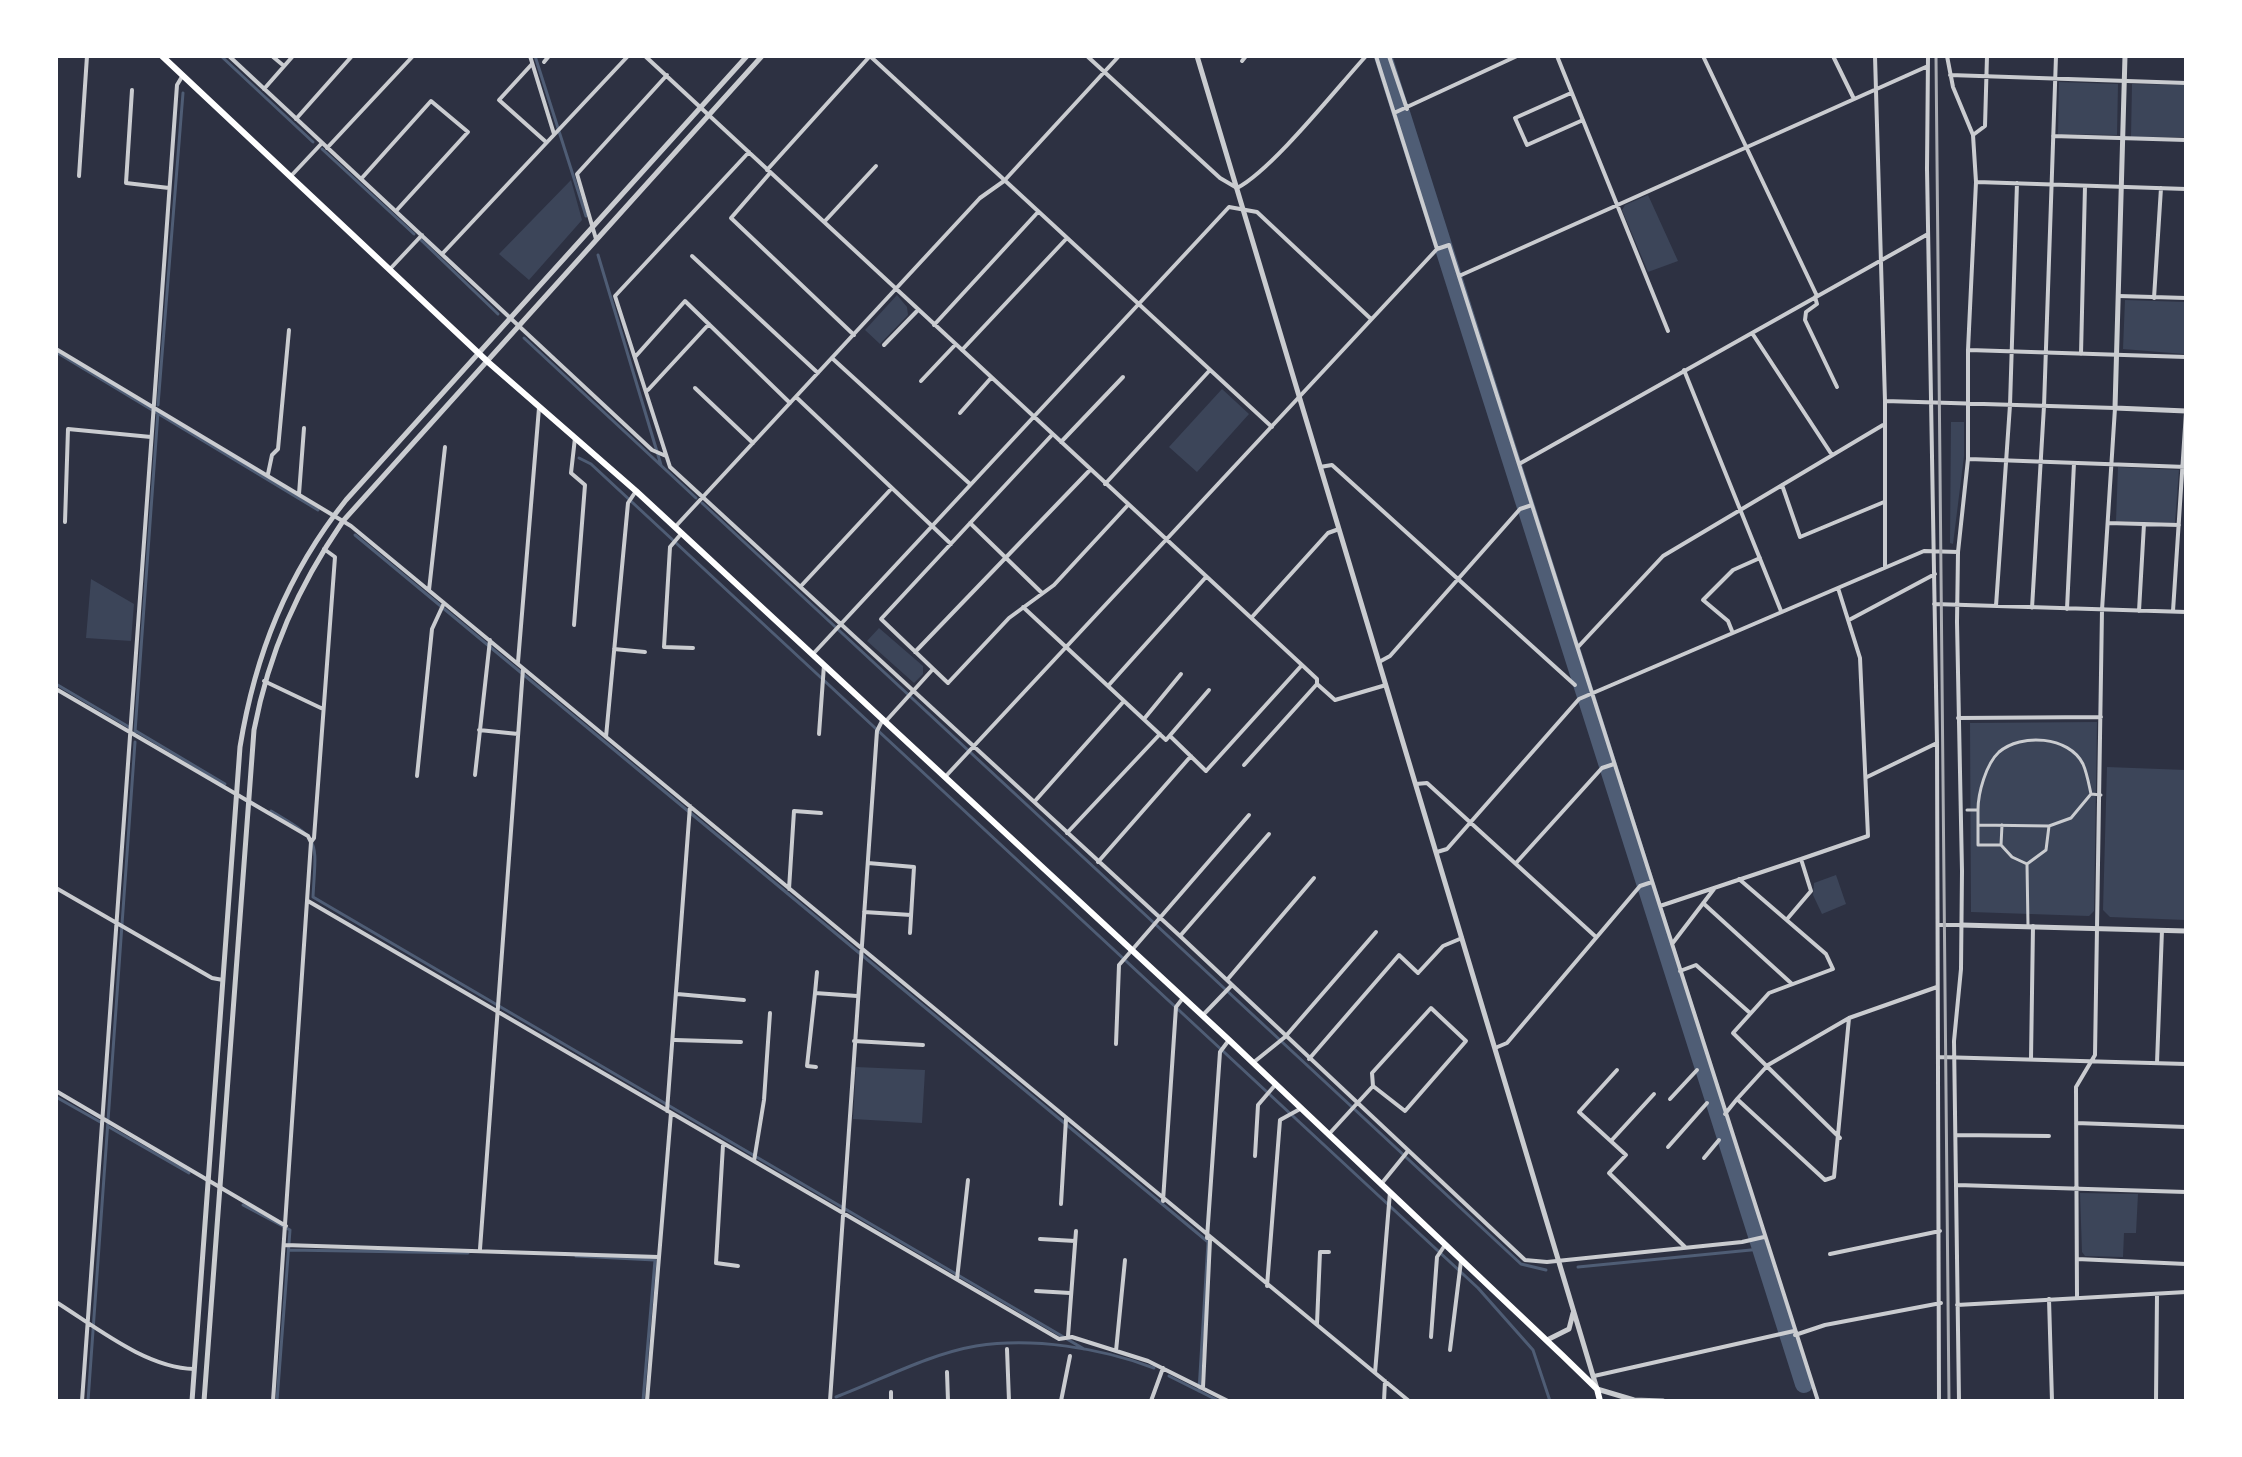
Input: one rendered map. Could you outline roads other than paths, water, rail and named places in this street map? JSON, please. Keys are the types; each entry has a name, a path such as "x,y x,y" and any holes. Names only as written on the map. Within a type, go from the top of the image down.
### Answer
{"main road":[{"path":"163,56 477,352 682,533 1254,1062 1390,1191 1441,1250 1461,1260 1547,1340 1597,1389 1600,1401"}],"street":[{"path":"79,176 87,56"},
{"path":"229,56 509,318 662,456 670,467 911,693 1035,802 1156,922 1180,936 1284,1038 1525,1260 1534,1263 1763,1237"},
{"path":"272,56 284,66"},
{"path":"264,89 293,56"},
{"path":"296,119 352,56"},
{"path":"327,148 413,56"},
{"path":"530,56 557,131"},
{"path":"544,62 549,56"},
{"path":"443,254 628,56"},
{"path":"645,56 1302,665 1335,700 1386,685"},
{"path":"192,1401 236,795 245,719 261,653 296,572 334,516 477,352 747,56"},
{"path":"204,1401 254,730 264,681 286,620 324,549 343,521 762,56"},
{"path":"854,335 731,218 870,56 1272,427"},
{"path":"1087,56 1220,178 1237,188"},
{"path":"675,527 980,198 1004,181 1119,56"},
{"path":"1197,56 1597,1389 1634,1400 1663,1401"},
{"path":"1242,61 1246,56"},
{"path":"1237,188 1248,183 1366,56"},
{"path":"1376,56 1438,249"},
{"path":"1389,56 1406,109"},
{"path":"1395,113 1517,56"},
{"path":"1557,56 1668,331"},
{"path":"1703,56 1816,297 1817,304 1806,312 1805,320 1837,387"},
{"path":"1833,56 1854,99"},
{"path":"1875,56 1885,401 1885,567"},
{"path":"1928,56 1937,743 1939,1401"},
{"path":"1947,56 1950,75 1973,135 1976,182 1968,350 1968,459 1958,552 1957,605 1961,925 1954,1057 1959,1401"},
{"path":"1973,135 1985,126 1987,56"},
{"path":"2032,608 2044,406 2056,56"},
{"path":"2077,1298 2076,1087 2095,1055 2102,610 2118,355 2125,56"},
{"path":"532,64 499,100 546,142"},
{"path":"1459,276 1929,65"},
{"path":"82,1401 91,1324 119,924 129,729 169,188 177,85 183,75"},
{"path":"597,241 577,174 667,75"},
{"path":"1950,75 2186,83"},
{"path":"132,90 126,183 169,188"},
{"path":"1571,93 1515,118 1527,145 1583,120"},
{"path":"361,179 431,101 468,132 396,211"},
{"path":"2053,136 2186,140"},
{"path":"291,176 322,143"},
{"path":"662,456 647,391 615,296 749,152"},
{"path":"825,221 876,166"},
{"path":"1976,182 2186,189"},
{"path":"1996,606 2010,405 2017,183"},
{"path":"2081,354 2085,186"},
{"path":"2154,298 2161,188"},
{"path":"813,654 1225,210 1242,207 1257,212 1371,319"},
{"path":"934,325 1038,212"},
{"path":"1519,464 1928,234"},
{"path":"390,269 422,235"},
{"path":"961,351 1067,238"},
{"path":"945,777 1371,319 1438,249 1447,246 1818,1401"},
{"path":"692,256 818,373"},
{"path":"2119,296 2186,298"},
{"path":"635,357 685,301 790,403"},
{"path":"884,345 918,310"},
{"path":"647,391 709,324"},
{"path":"268,474 272,455 278,449 289,330"},
{"path":"1752,332 1832,455"},
{"path":"921,381 955,345"},
{"path":"56,349 343,521 489,643 518,662 523,672 606,737 1066,1122 1409,1401"},
{"path":"1968,350 2186,357"},
{"path":"832,358 970,484"},
{"path":"1105,484 1210,370"},
{"path":"1684,370 1781,611"},
{"path":"1060,443 1123,377"},
{"path":"960,413 991,378"},
{"path":"695,388 753,443"},
{"path":"796,397 951,544"},
{"path":"1885,401 2186,412 2173,611"},
{"path":"518,662 539,406"},
{"path":"1577,648 1663,556 1883,425"},
{"path":"299,494 304,428"},
{"path":"65,522 68,429 151,437"},
{"path":"1052,435 881,619 948,683 1009,618 1042,593 1128,505"},
{"path":"574,625 585,485 571,473 575,437"},
{"path":"429,590 445,447"},
{"path":"1968,459 2184,467"},
{"path":"2067,609 2074,463"},
{"path":"1320,467 1332,465 1575,685"},
{"path":"915,652 1090,470"},
{"path":"1782,485 1800,537 1884,502"},
{"path":"801,587 892,488"},
{"path":"606,737 629,500 636,491"},
{"path":"1379,662 1390,656 1521,508 1530,505"},
{"path":"970,523 1042,593"},
{"path":"2108,523 2179,525"},
{"path":"2139,611 2144,524"},
{"path":"1251,618 1328,533 1339,529"},
{"path":"682,533 674,542 664,647 693,648"},
{"path":"273,1401 288,1245 286,1228 312,840 335,557 324,549"},
{"path":"1437,852 1447,849 1581,698 1885,567 1934,551 1958,552"},
{"path":"1732,631 1728,621 1703,600 1733,570 1760,558"},
{"path":"1849,620 1935,574"},
{"path":"1108,686 1206,577"},
{"path":"1660,906 1868,836 1860,658 1838,588"},
{"path":"1934,604 2186,612"},
{"path":"417,776 432,629 443,605"},
{"path":"1023,607 1166,740 1209,690"},
{"path":"475,775 489,643"},
{"path":"614,649 645,652"},
{"path":"819,734 824,664"},
{"path":"1170,735 1206,771 1302,665"},
{"path":"830,1401 877,729 933,669"},
{"path":"480,1249 523,672"},
{"path":"1144,719 1181,674"},
{"path":"264,681 323,709"},
{"path":"1244,765 1317,684"},
{"path":"56,689 129,729 312,840"},
{"path":"1035,802 1124,701"},
{"path":"1958,718 2101,717"},
{"path":"479,730 518,734"},
{"path":"1067,833 1160,734"},
{"path":"2001,845 1978,845 1978,810 1991,763 2006,747 2048,741 2068,748 2083,764 2091,794"},
{"path":"1867,778 1937,743"},
{"path":"1098,862 1191,756"},
{"path":"1516,863 1604,767 1613,764"},
{"path":"1416,784 1427,783 1596,937"},
{"path":"2091,794 2101,795"},
{"path":"1978,825 2049,826 2071,818 2091,794"},
{"path":"647,1401 689,809"},
{"path":"1967,810 1978,810"},
{"path":"789,889 794,811 821,813"},
{"path":"1116,1044 1119,965 1249,815"},
{"path":"2002,825 2001,845 2012,857 2027,864"},
{"path":"2027,864 2046,850 2049,826"},
{"path":"1180,936 1269,834"},
{"path":"1788,918 1811,891 1801,859"},
{"path":"867,863 914,867 910,933"},
{"path":"2027,864 2031,1059"},
{"path":"1227,980 1314,878"},
{"path":"1739,879 1788,918 1826,954 1833,969 1769,993 1733,1033 1840,1138"},
{"path":"1495,1048 1507,1043 1596,937 1642,886 1651,882"},
{"path":"1672,944 1715,887"},
{"path":"56,888 212,978 223,980"},
{"path":"308,901 500,1009 723,1145 755,1159 1059,1339 1066,1337 1163,1368 1228,1401"},
{"path":"1703,903 1792,984"},
{"path":"864,912 911,915"},
{"path":"1938,925 2186,931"},
{"path":"2157,1063 2162,930"},
{"path":"1254,1062 1284,1038 1376,932"},
{"path":"1309,1059 1399,955 1418,973 1443,946 1462,938"},
{"path":"1680,971 1696,965 1750,1013"},
{"path":"816,1067 807,1066 817,972"},
{"path":"1203,1015 1231,986"},
{"path":"1725,1114 1768,1065 1849,1018 1938,987"},
{"path":"815,993 857,996"},
{"path":"677,994 744,1000"},
{"path":"1163,1201 1177,1006 1184,998"},
{"path":"1329,1134 1373,1086 1372,1073 1431,1008 1466,1041 1405,1111 1373,1086"},
{"path":"755,1159 770,1013"},
{"path":"1737,1099 1825,1180 1834,1177 1849,1018"},
{"path":"674,1040 741,1042"},
{"path":"1200,1386 1222,1048 1229,1040"},
{"path":"854,1041 923,1045"},
{"path":"1939,1057 2186,1064"},
{"path":"1617,1070 1579,1112 1626,1155 1609,1173 1685,1247"},
{"path":"1670,1099 1697,1070"},
{"path":"1255,1156 1258,1105 1276,1084"},
{"path":"56,1091 286,1228"},
{"path":"1611,1141 1654,1094"},
{"path":"1668,1147 1707,1103"},
{"path":"1267,1286 1280,1120 1302,1108"},
{"path":"1061,1204 1066,1122"},
{"path":"2076,1123 2186,1127"},
{"path":"1956,1135 2049,1136"},
{"path":"1704,1158 1719,1140"},
{"path":"723,1145 716,1263 738,1266"},
{"path":"1382,1183 1408,1152"},
{"path":"958,1277 968,1180"},
{"path":"1957,1185 2186,1192"},
{"path":"1375,1373 1390,1191"},
{"path":"1066,1337 1076,1231"},
{"path":"1830,1254 1940,1231"},
{"path":"1040,1239 1075,1241"},
{"path":"288,1245 658,1257"},
{"path":"1431,1337 1441,1250"},
{"path":"1317,1324 1320,1252 1329,1252"},
{"path":"2077,1259 2186,1264"},
{"path":"1116,1351 1125,1260"},
{"path":"1450,1350 1461,1260"},
{"path":"1036,1291 1070,1293"},
{"path":"1957,1305 2186,1292"},
{"path":"2156,1401 2157,1294"},
{"path":"2049,1299 2052,1401"},
{"path":"56,1302 169,1366 194,1369"},
{"path":"1594,1376 1941,1303"},
{"path":"1547,1340 1569,1329 1574,1310"},
{"path":"1007,1349 1009,1401"},
{"path":"1061,1401 1070,1356"},
{"path":"1151,1401 1163,1368"},
{"path":"947,1372 948,1401"},
{"path":"1384,1401 1385,1381"},
{"path":"891,1392 891,1401"}],"waterway":[{"path":"221,56 313,142"},
{"path":"535,56 586,216"},
{"path":"1383,56 1804,1384"},
{"path":"158,405 183,93"},
{"path":"322,149 414,234"},
{"path":"421,240 498,314"},
{"path":"598,255 661,465"},
{"path":"524,338 696,498"},
{"path":"56,352 318,510"},
{"path":"135,732 158,412"},
{"path":"579,458 591,464 1478,1288 1533,1350 1550,1401"},
{"path":"702,503 1521,1264 1546,1270"},
{"path":"355,535 1208,1242 1199,1391"},
{"path":"56,684 129,727"},
{"path":"136,731 225,784"},
{"path":"88,1401 135,742"},
{"path":"271,811 300,829 312,844 315,863 313,897 1084,1349"},
{"path":"56,1097 102,1123"},
{"path":"109,1127 189,1173"},
{"path":"243,1205 290,1230 277,1401"},
{"path":"1578,1267 1761,1249"},
{"path":"289,1250 468,1253"},
{"path":"576,1256 655,1260 643,1401"},
{"path":"836,1397 905,1368 976,1346 1020,1343 1066,1346 1112,1355 1154,1368"},
{"path":"1169,1376 1219,1401"}],"railway":[{"path":"1936,56 1949,1401"}]}
